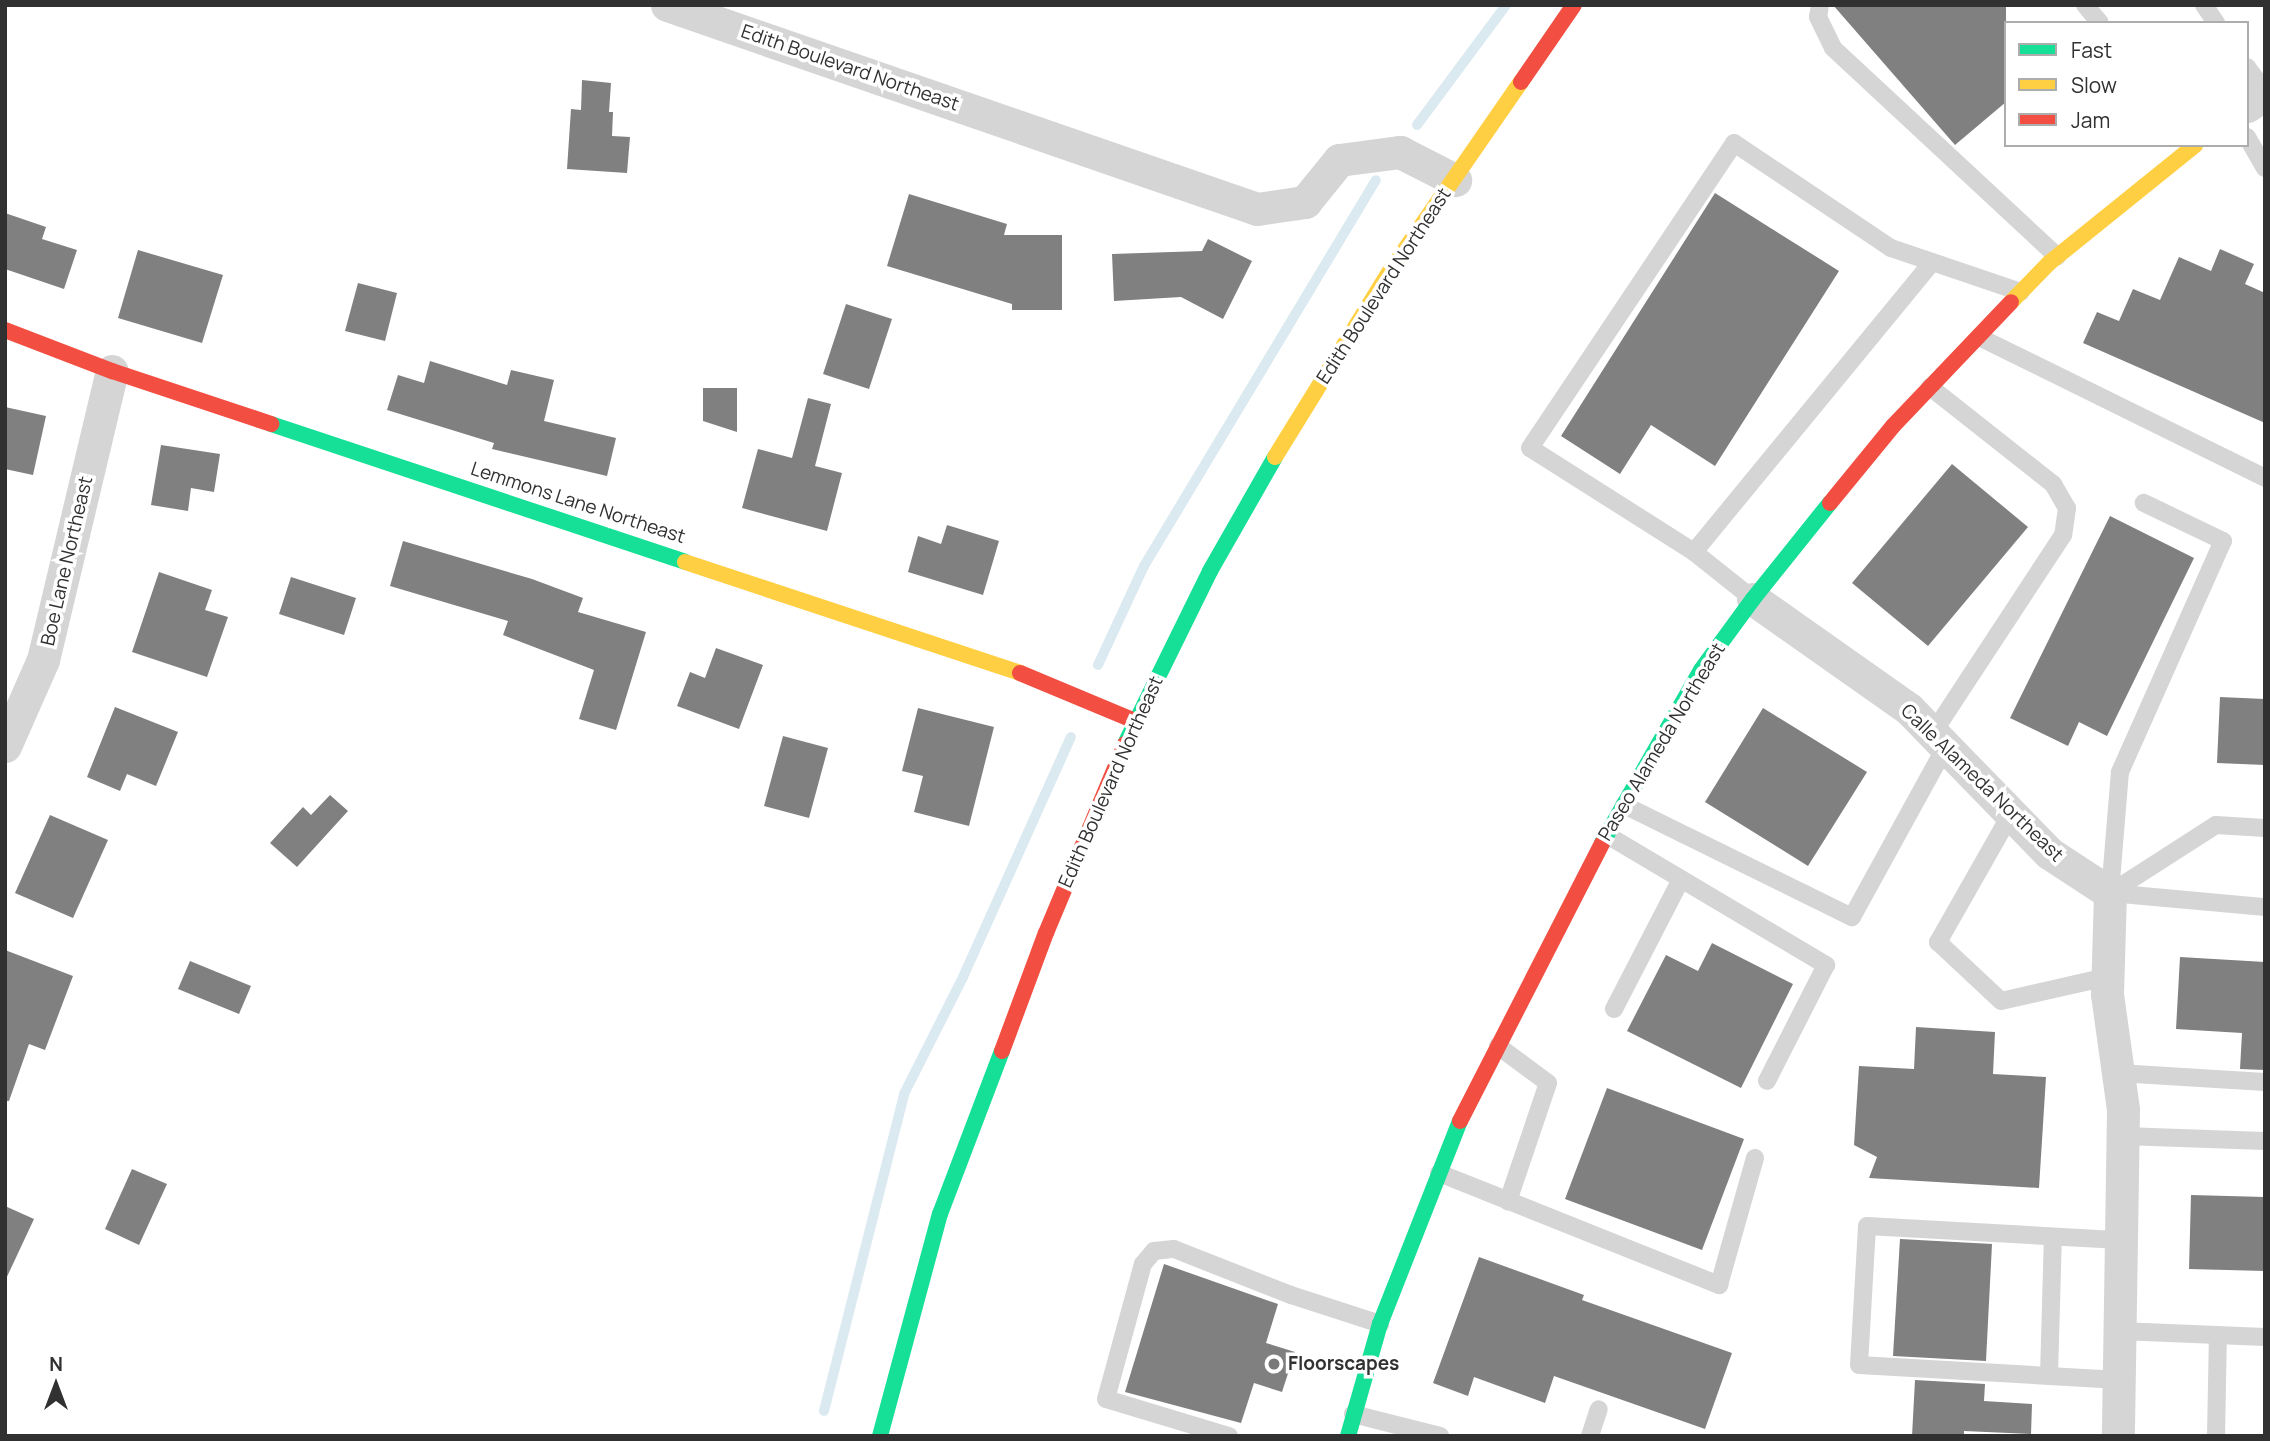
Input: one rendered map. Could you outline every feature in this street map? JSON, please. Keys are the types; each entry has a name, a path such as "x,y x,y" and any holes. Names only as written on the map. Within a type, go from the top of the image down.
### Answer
{"street":[{"name":"Edith Boulevard Northeast","path":"667,5 1257,209 1305,202 1339,160 1401,152 1455,180"},
{"name":"Edith Boulevard Northeast","path":"880,1436 940,1214 1046,933 1135,721 1210,571 1301,413 1390,271 1574,5"},
{"path":"2249,105 2265,93"},
{"name":"Paseo Alameda Northeast","path":"1348,1436 1380,1324 1455,1131 1607,835 1701,670 1753,598 1893,426 2057,256 2190,147"},
{"name":"Lemmons Lane Northeast","path":"5,330 112,371 1045,681 1135,721"},
{"name":"Boe Lane Northeast","path":"5,746 43,660 112,371"},
{"name":"Calle Alameda Northeast","path":"1753,598 1909,709 2049,853 2110,893"},
{"path":"2110,893 2107,994 2123,1136 2118,1436"}],"lane":[{"path":"1820,5 1818,17 1833,48 2057,256"},
{"path":"2085,5 2098,21"},
{"path":"2204,5 2215,21"},
{"path":"2249,70 2265,93"},
{"path":"2249,140 2265,168"},
{"path":"1753,598 1694,552 1530,448 1734,143 1891,248 2021,292"},
{"path":"1694,552 1932,262"},
{"path":"1979,337 2265,478"},
{"path":"1624,805 1852,917 1939,739 2063,535 2067,508 2053,484 1930,387"},
{"path":"2110,893 2120,772 2223,541 2144,503"},
{"path":"2012,812 1938,942 2001,1001 2108,977"},
{"path":"2110,893 2217,825 2265,828"},
{"path":"1607,835 1826,965 1767,1081"},
{"path":"1614,1009 1681,879"},
{"path":"2110,893 2265,907"},
{"path":"1498,1046 1548,1083 1508,1201"},
{"path":"2118,1073 2265,1082"},
{"path":"2123,1136 2265,1141"},
{"path":"1438,1173 1719,1285 1755,1158"},
{"path":"2119,1380 1859,1365 1867,1226 2120,1240"},
{"path":"2049,1376 2053,1237"},
{"path":"1229,1436 1106,1399 1143,1264 1154,1251 1174,1249 1291,1295 1380,1324"},
{"path":"2120,1331 2265,1336"},
{"path":"2216,1436 2218,1335"},
{"path":"1590,1436 1599,1409"},
{"path":"1353,1414 1440,1436"}],"building":[{"path":"1833,5 2006,5 2004,104 1955,145"},
{"path":"582,80 611,83 609,112 613,112 612,136 630,137 627,173 567,169 571,109 581,110"},
{"path":"1715,193 1839,271 1715,466 1651,425 1620,474 1561,436"},
{"path":"909,194 1007,224 1004,235 1062,235 1062,310 1012,310 1012,304 887,266"},
{"path":"5,213 46,227 42,239 77,250 64,289 5,269"},
{"path":"1208,239 1252,261 1223,319 1181,297 1114,301 1112,254 1202,251"},
{"path":"2220,249 2254,264 2245,284 2265,293 2265,423 2083,343 2097,312 2119,321 2133,289 2160,300 2179,257 2211,271"},
{"path":"138,250 223,275 202,343 118,318"},
{"path":"358,283 397,293 385,341 345,331"},
{"path":"846,304 892,319 869,389 823,374"},
{"path":"430,361 507,385 511,370 554,380 544,421 616,438 607,476 492,449 494,443 387,410 398,375 424,383"},
{"path":"703,388 737,388 737,432 703,421"},
{"path":"808,398 831,404 815,466 842,473 827,531 742,508 758,449 792,458"},
{"path":"5,407 46,416 33,475 5,469"},
{"path":"161,445 220,454 214,492 191,488 188,511 151,505"},
{"path":"1952,464 2028,527 1928,646 1852,583"},
{"path":"2110,516 2194,558 2107,736 2079,722 2068,746 2010,718"},
{"path":"947,525 999,541 983,595 908,572 918,536 941,544"},
{"path":"403,541 532,579 583,598 578,612 646,632 616,730 579,719 594,670 503,635 508,621 390,586"},
{"path":"159,572 212,590 205,610 228,617 207,677 132,652"},
{"path":"291,577 356,598 344,635 279,614"},
{"path":"716,648 763,665 739,729 677,706 690,672 705,678"},
{"path":"2220,697 2265,699 2265,765 2217,763"},
{"path":"115,707 178,732 156,786 127,774 120,791 87,777"},
{"path":"918,708 994,727 969,826 914,812 923,776 902,771"},
{"path":"1763,708 1867,772 1808,866 1705,802"},
{"path":"783,736 828,748 809,818 764,806"},
{"path":"330,795 348,811 297,867 270,843 303,807 311,815"},
{"path":"50,815 108,840 73,918 15,893"},
{"path":"1712,943 1793,984 1741,1088 1627,1031 1666,955 1698,971"},
{"path":"5,950 73,976 45,1050 29,1044 9,1101 5,1101"},
{"path":"2180,957 2265,962 2265,1070 2240,1069 2242,1033 2176,1029"},
{"path":"190,961 251,986 239,1014 178,989"},
{"path":"1916,1027 1995,1032 1993,1074 2046,1077 2039,1188 1869,1178 1877,1157 1854,1145 1859,1066 1914,1069"},
{"path":"1607,1088 1744,1139 1702,1250 1565,1199"},
{"path":"132,1169 167,1184 139,1245 105,1229"},
{"path":"2191,1195 2265,1197 2265,1271 2189,1269"},
{"path":"5,1206 34,1219 5,1281"},
{"path":"1900,1239 1992,1244 1986,1361 1893,1356"},
{"path":"1479,1257 1584,1295 1582,1300 1732,1353 1705,1429 1554,1376 1545,1403 1474,1377 1468,1396 1433,1383"},
{"path":"1164,1264 1278,1304 1266,1343 1295,1352 1282,1392 1254,1383 1241,1423 1125,1392"},
{"path":"1915,1380 1985,1384 1984,1401 2032,1404 2031,1434 1964,1431 1964,1436 1912,1436"}],"waterway":[{"path":"1417,125 1506,5"},
{"path":"1098,665 1144,566 1376,180"},
{"path":"824,1411 904,1094 963,977 1071,737"}],"traffic: fast":[{"path":"271,424 685,562"},
{"path":"1125,744 1210,571 1275,457"},
{"path":"1602,843 1701,670 1753,599 1830,503"},
{"path":"880,1436 940,1214 1002,1051"},
{"path":"1348,1436 1380,1324 1460,1121"}],"traffic: slow":[{"path":"1275,457 1390,271 1521,82"},
{"path":"2011,302 2049,263 2193,147"},
{"path":"685,562 1020,673"}],"traffic: jam":[{"path":"1521,82 1574,5"},
{"path":"1830,503 1893,426 2011,302"},
{"path":"5,330 112,371 271,424"},
{"path":"1020,673 1135,721"},
{"path":"1002,1051 1046,933 1125,744"},
{"path":"1460,1121 1602,843"}],"place":[{"name":"Floorscapes","path":"1274,1364"}]}
